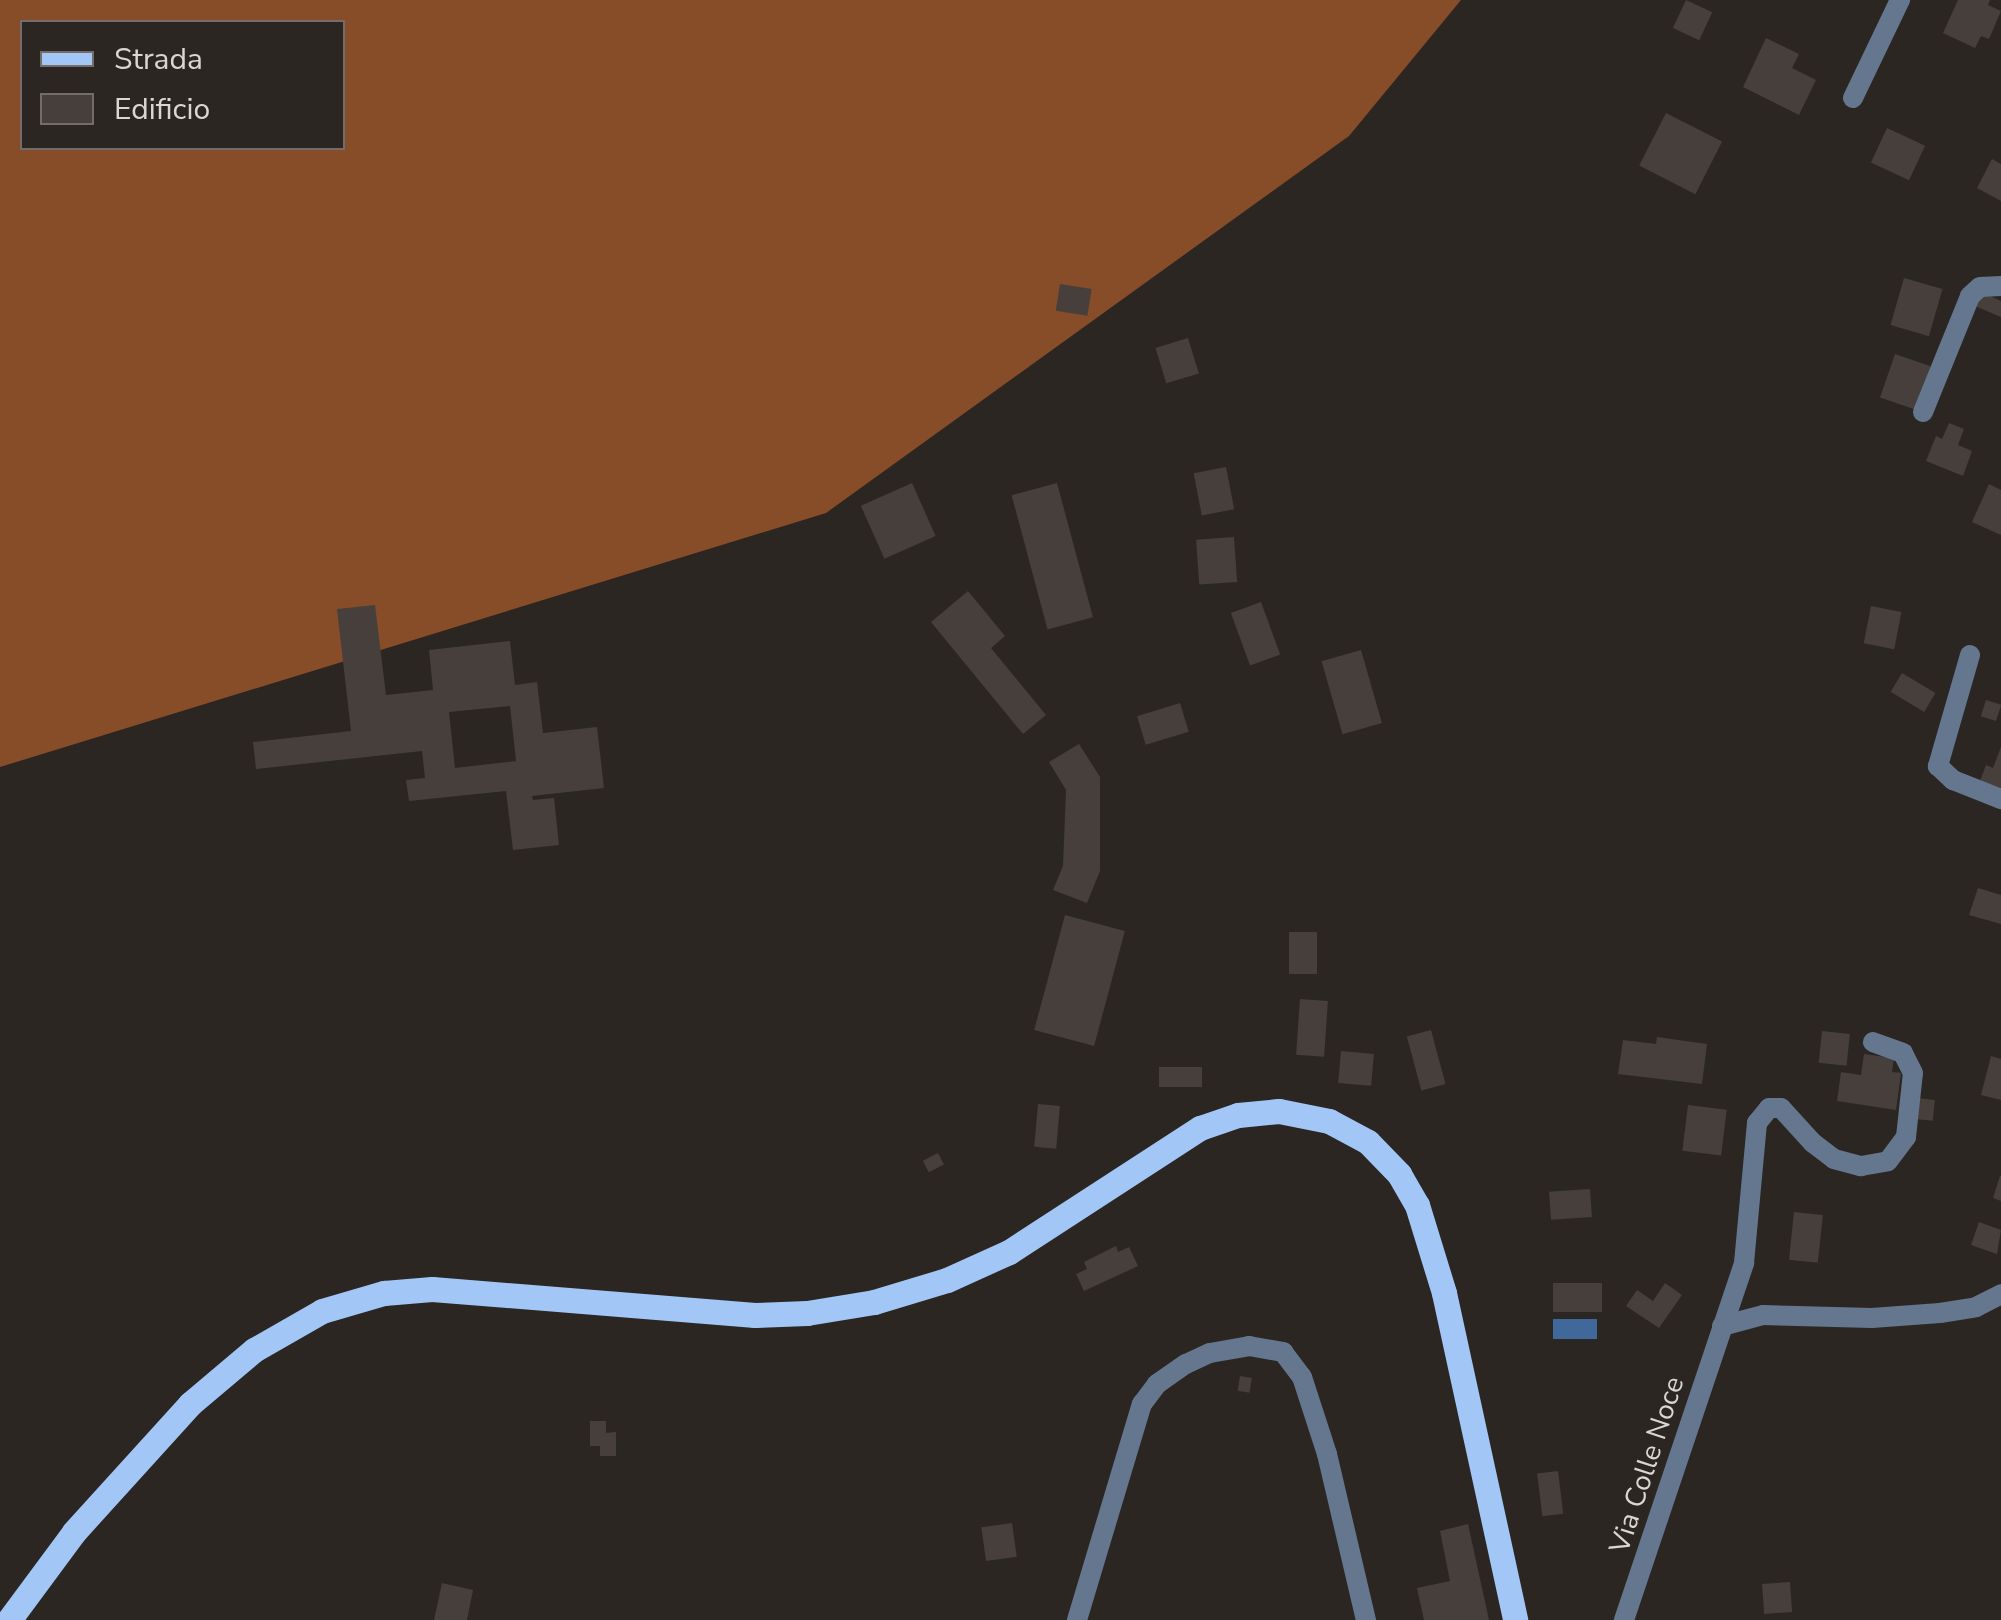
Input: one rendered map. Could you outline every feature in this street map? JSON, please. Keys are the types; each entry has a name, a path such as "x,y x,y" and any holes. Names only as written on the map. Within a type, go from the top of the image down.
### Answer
{"main road":[{"path":"9,1620 74,1532 190,1404 254,1350 322,1310 384,1293 432,1289 754,1315 864,1304 929,1286 995,1260 1200,1128 1238,1115 1280,1111 1329,1121 1368,1142 1399,1174 1417,1206 1444,1294 1515,1620"}],"street":[{"path":"1853,98 1900,0"},
{"path":"1923,412 1965,304 1980,288 2001,286"},
{"path":"1970,655 1938,762 1952,780 2001,799"},
{"name":"Via Colle Noce","path":"1624,1620 1746,1253 1753,1139 1764,1111 1776,1106 1787,1111 1821,1151 1852,1165 1881,1164 1903,1145 1910,1119 1912,1066 1895,1049 1873,1042"},
{"path":"1722,1326 1763,1315 1940,1313 1976,1306 2001,1294"},
{"path":"1077,1620 1142,1404 1157,1384 1186,1364 1218,1351 1249,1346 1278,1350 1297,1366 1328,1454 1366,1620"}],"shaded area":[{"path":"0,0 1461,0 1349,136 826,513 0,767"}],"water":[{"path":"1553,1319 1597,1319 1597,1339 1553,1339"}],"building":[{"path":"1686,0 1712,12 1699,40 1673,28"},
{"path":"1958,0 1990,0 1988,5 2001,11 1989,39 1981,36 1975,48 1943,33"},
{"path":"1766,38 1799,54 1792,68 1816,80 1799,115 1743,87"},
{"path":"1666,113 1722,142 1695,194 1639,166"},
{"path":"1887,128 1925,146 1909,180 1871,162"},
{"path":"1992,159 2001,164 2001,201 1977,188"},
{"path":"1904,278 1942,289 1929,336 1890,325"},
{"path":"1060,284 1092,289 1087,316 1056,311"},
{"path":"1981,292 2001,301 2001,317 1975,306"},
{"path":"1188,338 1199,373 1166,383 1155,348"},
{"path":"1895,354 1933,367 1918,411 1880,397"},
{"path":"1949,423 1964,429 1958,445 1972,451 1963,476 1926,461 1936,436 1942,439"},
{"path":"1226,467 1234,509 1202,516 1194,473"},
{"path":"912,483 936,536 884,559 861,506"},
{"path":"1057,483 1093,617 1048,629 1012,495"},
{"path":"1989,484 2001,490 2001,535 1972,522"},
{"path":"1234,537 1237,582 1199,585 1196,540"},
{"path":"968,591 1005,636 991,648 1046,715 1023,734 931,622"},
{"path":"1261,602 1280,655 1250,666 1231,613"},
{"path":"375,605 386,695 433,690 429,650 510,641 515,685 537,682 543,733 597,727 604,788 532,796 533,800 554,798 559,845 513,850 506,791 409,801 406,780 425,778 422,751 256,769 253,742 351,731 337,609","holes":["510,706 516,761 455,768 449,712"]},
{"path":"1871,606 1901,612 1894,649 1864,643"},
{"path":"1361,650 1382,723 1343,734 1322,661"},
{"path":"1902,673 1935,693 1924,712 1891,692"},
{"path":"1986,700 2001,705 1996,721 1981,716"},
{"path":"1180,703 1189,732 1146,745 1137,716"},
{"path":"1079,744 1100,777 1100,871 1087,903 1053,890 1063,866 1066,790 1049,762"},
{"path":"2001,747 2001,789 1980,781 1986,765 1993,768"},
{"path":"1978,888 2001,895 2001,924 1969,915"},
{"path":"1065,915 1125,931 1094,1046 1034,1030"},
{"path":"1289,932 1317,932 1317,974 1289,974"},
{"path":"1300,999 1328,1001 1324,1057 1296,1055"},
{"path":"1431,1030 1445,1084 1421,1091 1407,1036"},
{"path":"1822,1031 1850,1034 1847,1066 1819,1063"},
{"path":"1657,1037 1707,1044 1702,1084 1618,1074 1623,1040 1656,1044"},
{"path":"1341,1051 1374,1054 1371,1086 1338,1083"},
{"path":"1864,1054 1894,1058 1892,1072 1901,1073 1896,1110 1837,1101 1841,1072 1861,1075"},
{"path":"1991,1056 2001,1059 2001,1100 1981,1095"},
{"path":"1159,1067 1202,1067 1202,1087 1159,1087"},
{"path":"1917,1098 1935,1100 1933,1121 1915,1119"},
{"path":"1038,1104 1060,1106 1056,1149 1034,1147"},
{"path":"1688,1105 1727,1110 1721,1155 1682,1151"},
{"path":"938,1153 944,1165 929,1172 923,1161"},
{"path":"2001,1176 2001,1201 1993,1198"},
{"path":"1590,1189 1592,1217 1551,1220 1549,1192"},
{"path":"1794,1212 1823,1215 1818,1263 1789,1260"},
{"path":"1979,1222 2001,1230 1997,1254 1971,1245"},
{"path":"1116,1246 1118,1252 1129,1247 1138,1266 1084,1291 1076,1274 1087,1269 1084,1262"},
{"path":"1553,1283 1602,1283 1602,1312 1553,1312"},
{"path":"1665,1283 1682,1295 1659,1328 1626,1306 1637,1290 1653,1301"},
{"path":"1240,1376 1252,1378 1250,1393 1238,1391"},
{"path":"590,1421 606,1421 606,1433 616,1432 616,1456 600,1456 600,1446 590,1446"},
{"path":"1558,1471 1563,1514 1542,1516 1537,1474"},
{"path":"1012,1523 1017,1557 986,1561 981,1527"},
{"path":"1468,1524 1489,1620 1424,1620 1417,1588 1450,1581 1440,1531"},
{"path":"1790,1582 1792,1612 1764,1614 1762,1584"},
{"path":"442,1583 473,1590 467,1620 434,1620"}]}
